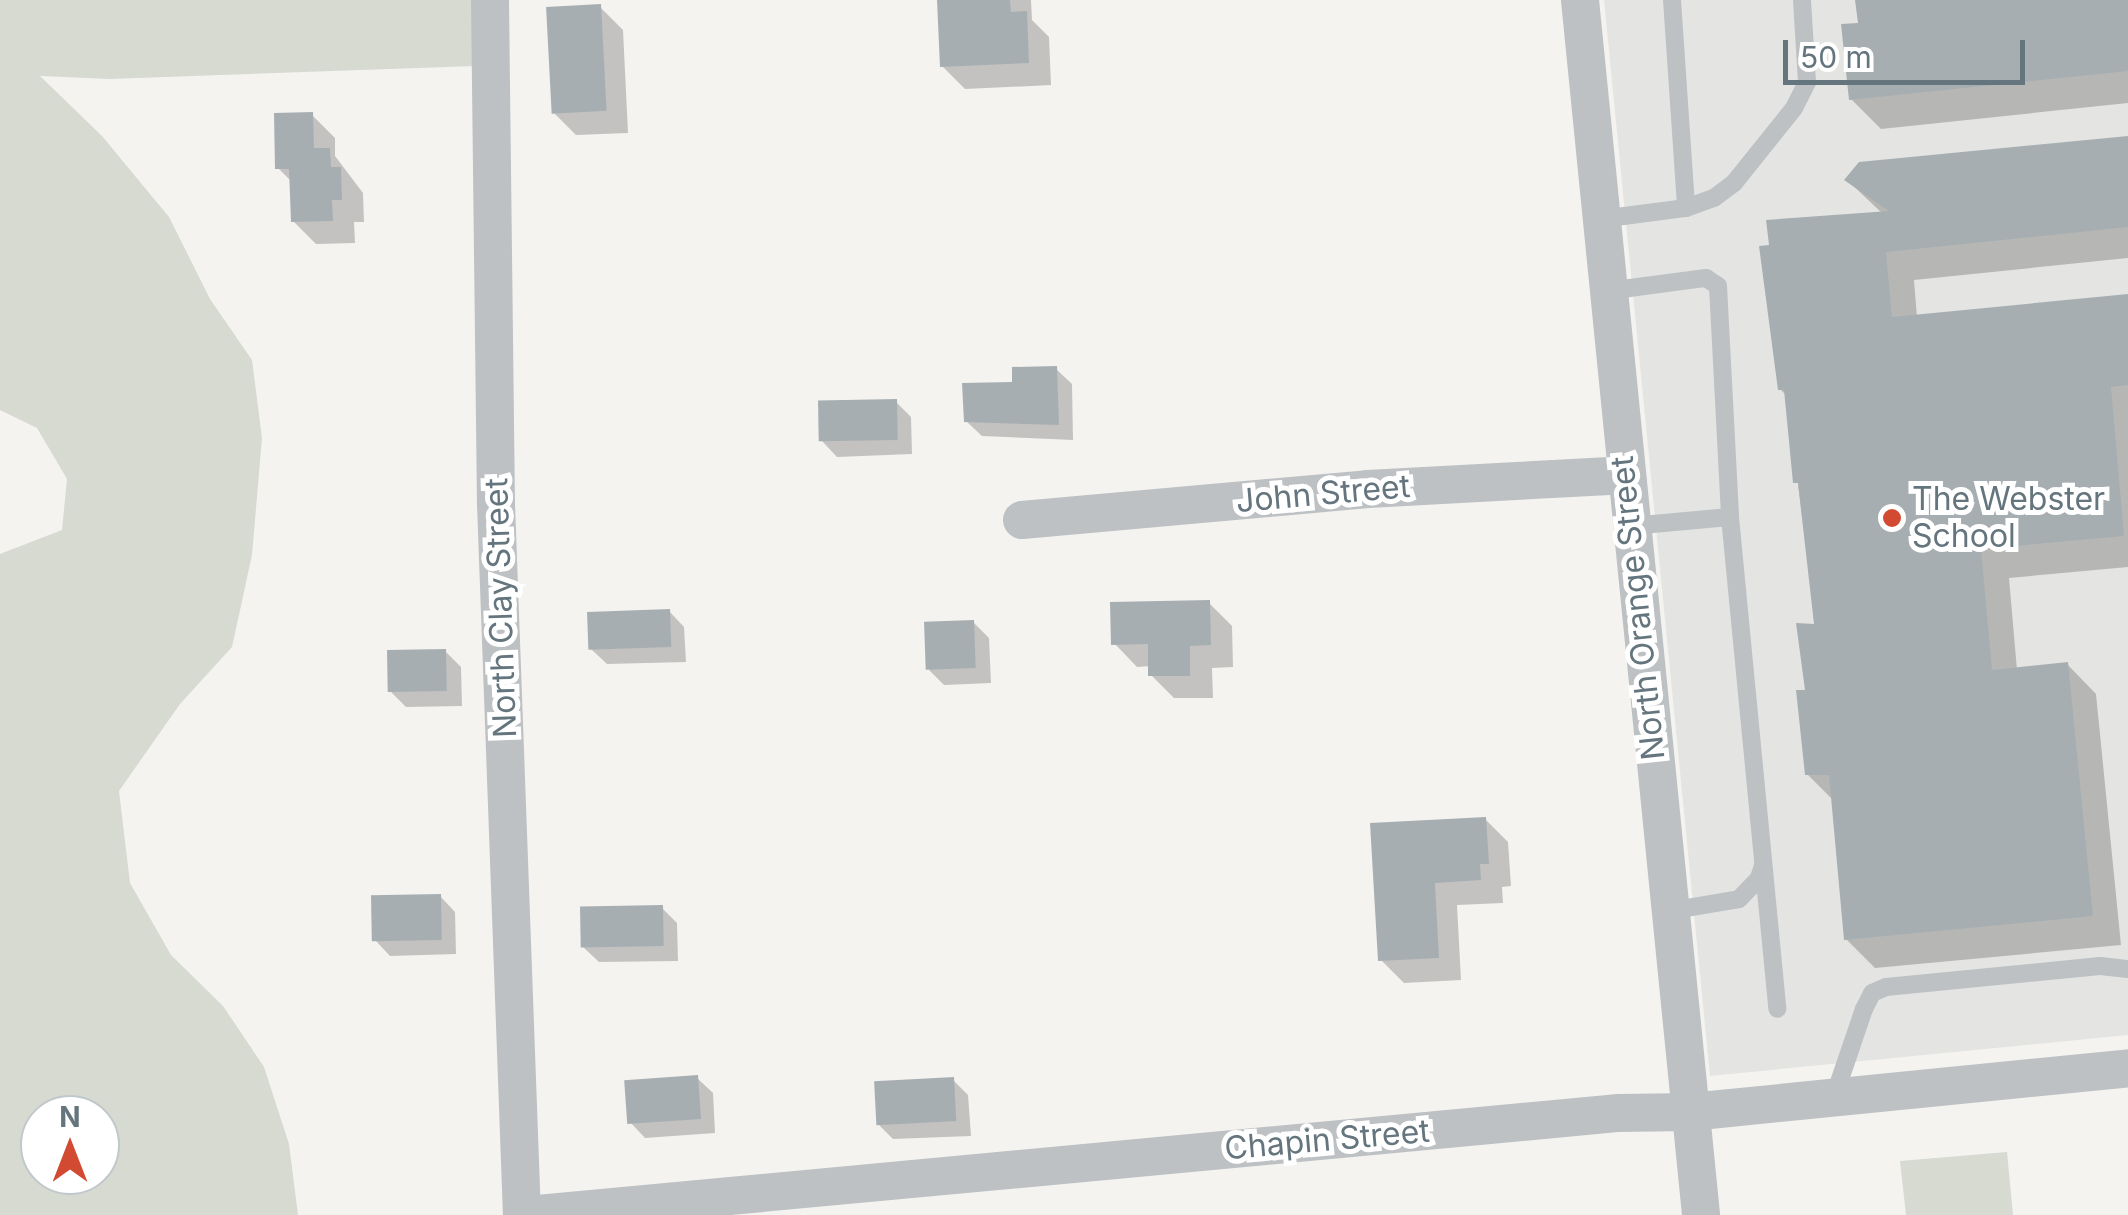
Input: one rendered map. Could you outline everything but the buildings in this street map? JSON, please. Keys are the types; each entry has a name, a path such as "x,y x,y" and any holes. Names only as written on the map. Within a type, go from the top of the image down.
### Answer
{"street":[{"name":"North Clay Street","path":"490,0 496,504 525,1215"},
{"name":"North Orange Street","path":"1580,0 1629,526 1701,1215"},
{"name":"John Street","path":"1022,520 1368,489 1624,475"},
{"name":"Chapin Street","path":"525,1215 1619,1113 1690,1112 2128,1068"}],"lane":[{"path":"1672,0 1686,208"},
{"path":"1600,220 1686,208 1714,198 1734,184 1794,108 1806,82 1802,0"},
{"path":"1607,291 1706,278 1718,286 1730,517 1777,1008"},
{"path":"1629,526 1730,517"},
{"path":"1669,911 1739,899 1760,878 1763,866"},
{"path":"1833,1098 1864,1009 1872,993 1886,986 2100,966 2128,969"}],"shaded area":[{"path":"0,0 474,0 475,66 110,79 40,76 102,136 169,217 210,299 252,360 262,438 252,555 232,647 180,704 119,791 130,883 171,955 223,1006 264,1067 289,1144 298,1215 0,1215 0,554 62,530 67,479 37,428 0,410"},
{"name":"The Webster School","path":"1604,0 2128,0 2128,1035 1710,1076"},
{"path":"2007,1152 2013,1215 1906,1215 1900,1161"}],"place":[{"name":"The Webster School","path":"1892,518"}]}
